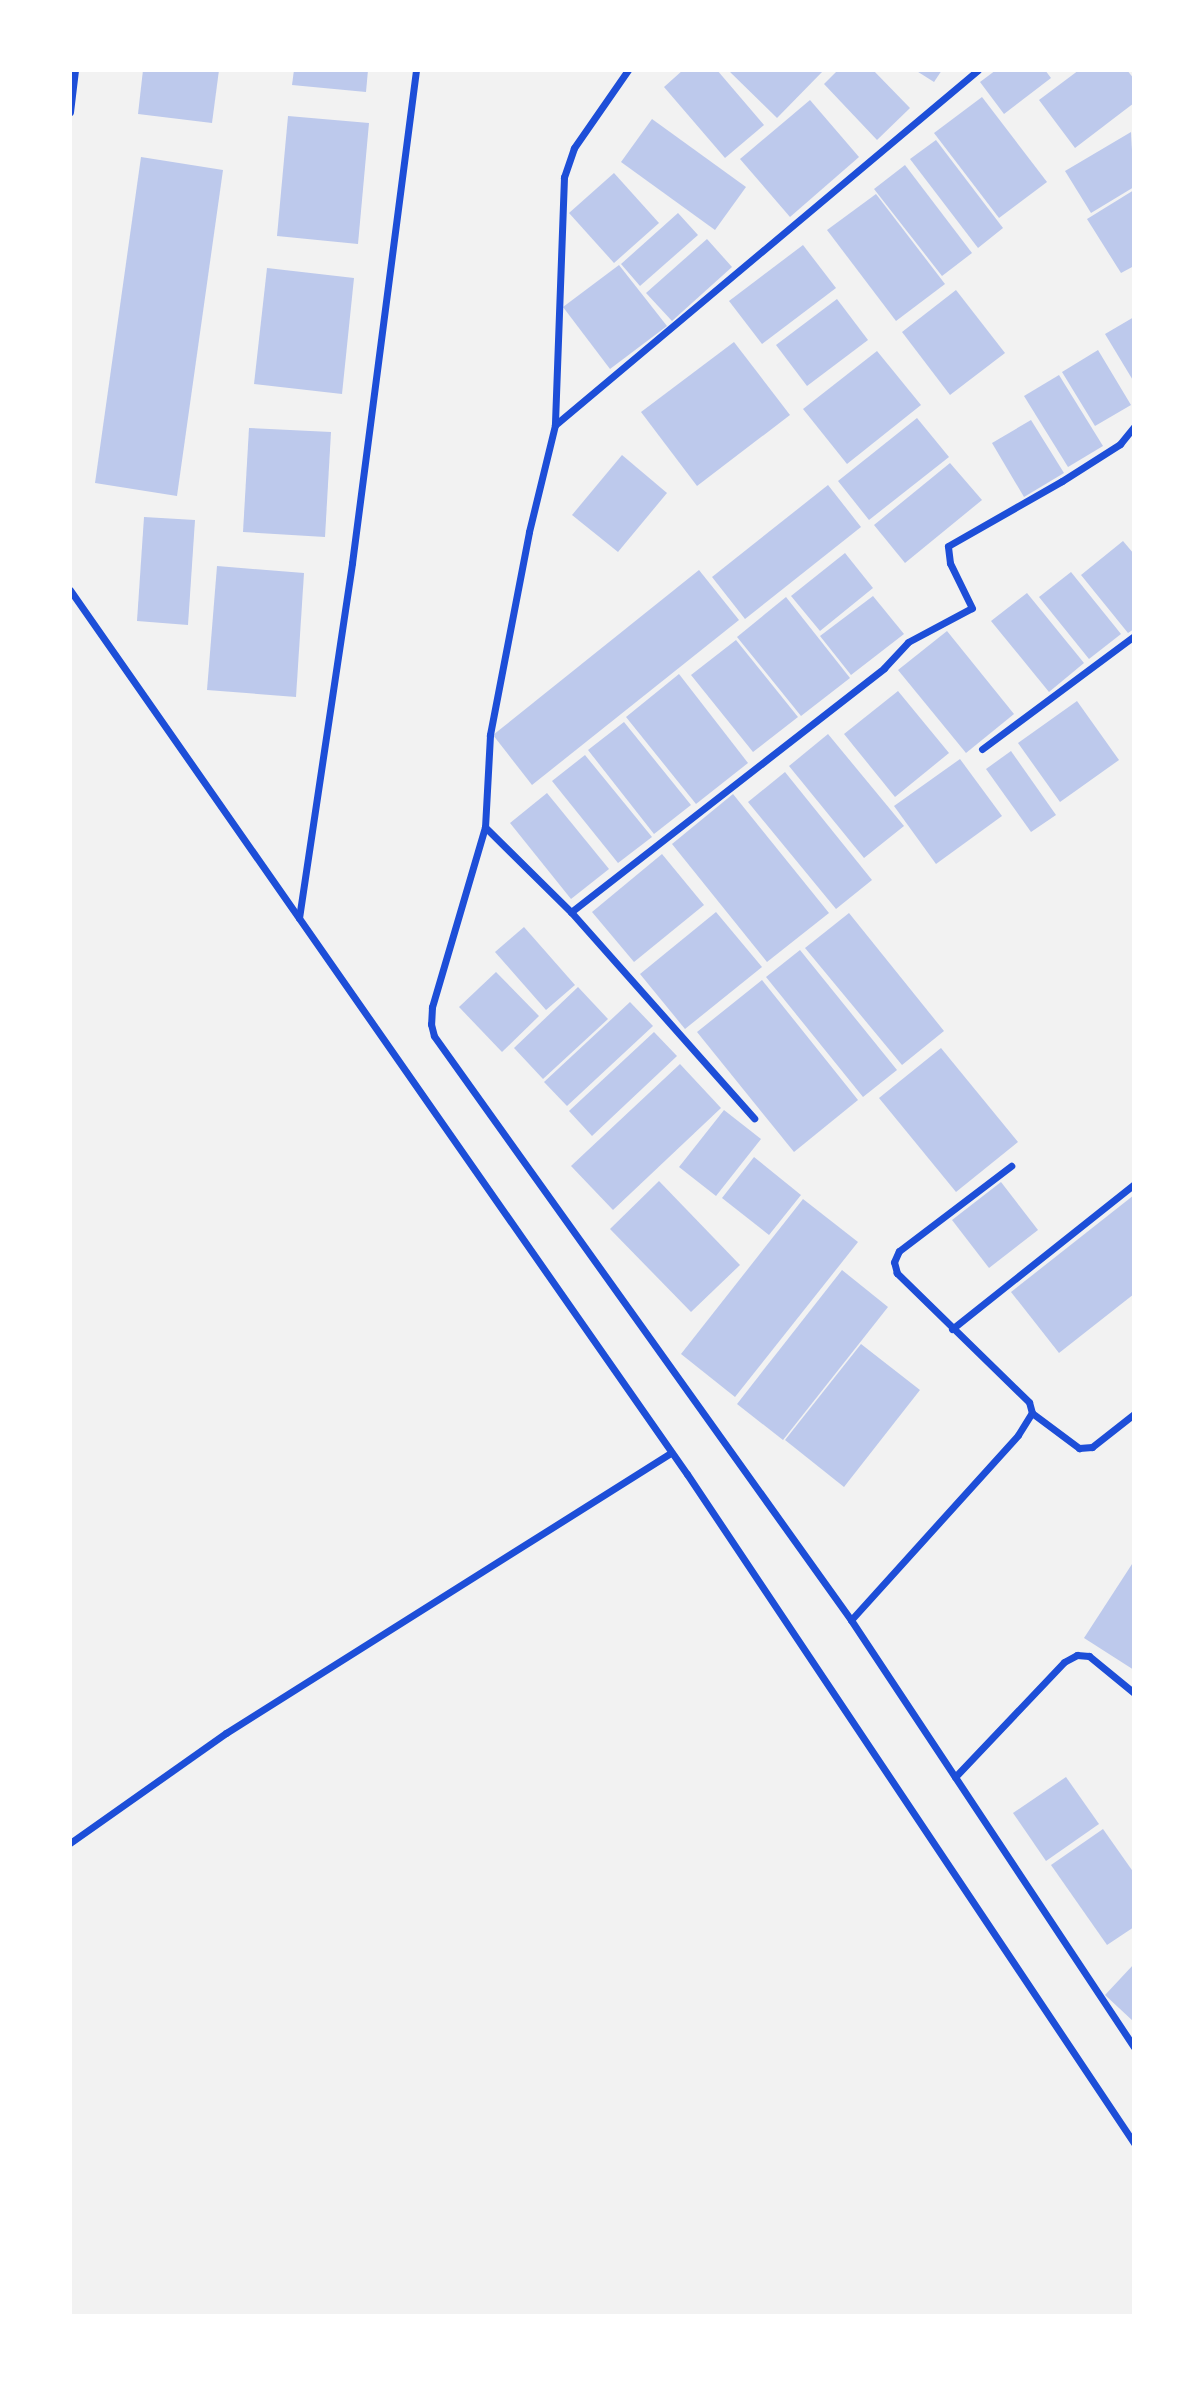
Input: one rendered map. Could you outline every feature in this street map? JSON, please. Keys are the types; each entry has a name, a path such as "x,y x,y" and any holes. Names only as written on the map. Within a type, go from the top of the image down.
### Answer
{"street":[{"path":"70,112 75,70"},
{"path":"299,918 352,563 416,70"},
{"path":"628,70 574,148 564,177 555,425 529,532 490,735 485,827 432,1007 434,1036 851,1620 1134,2047"},
{"path":"555,425 978,70"},
{"path":"571,912 884,668 908,642 972,608 950,563 948,546 1062,481 1120,444 1134,427"},
{"path":"70,590 669,1454 694,1485 1134,2143"},
{"path":"982,749 1134,636"},
{"path":"485,827 571,912 754,1118"},
{"path":"1011,1166 899,1251 894,1262 897,1273 1029,1402 1032,1413 1079,1448 1092,1447 1134,1414"},
{"path":"952,1329 1134,1184"},
{"path":"851,1620 1018,1435 1032,1413"},
{"path":"70,1843 226,1733 669,1454"},
{"path":"955,1777 1064,1662 1077,1654 1089,1656 1134,1693"}],"building":[{"path":"143,70 219,70 212,123 138,114"},
{"path":"294,70 368,70 366,92 292,85"},
{"path":"683,70 717,70 764,125 725,158 664,87"},
{"path":"728,70 824,70 777,118"},
{"path":"838,70 873,70 910,108 877,140 824,84"},
{"path":"915,70 942,70 934,82"},
{"path":"996,70 1045,70 1051,78 1004,114 980,82"},
{"path":"1079,70 1127,70 1134,79 1134,103 1075,148 1039,100"},
{"path":"982,97 1047,182 999,218 934,133"},
{"path":"810,100 859,157 790,217 740,159"},
{"path":"288,116 369,123 358,244 277,236"},
{"path":"652,119 746,187 715,230 621,162"},
{"path":"1131,132 1134,187 1091,213 1065,171"},
{"path":"936,140 1003,228 978,248 910,159"},
{"path":"141,157 223,170 177,496 95,483"},
{"path":"905,165 972,253 942,276 874,189"},
{"path":"614,173 659,223 614,263 569,213"},
{"path":"1134,190 1134,266 1121,273 1087,219"},
{"path":"876,194 945,284 896,321 827,230"},
{"path":"678,213 698,235 640,286 621,264"},
{"path":"707,239 732,267 672,321 646,293"},
{"path":"803,245 836,288 762,344 729,301"},
{"path":"619,265 667,326 610,369 563,307"},
{"path":"267,268 354,278 342,394 254,384"},
{"path":"956,290 1005,353 950,395 902,332"},
{"path":"837,299 868,340 807,386 776,345"},
{"path":"1134,317 1134,382 1105,334"},
{"path":"734,342 790,415 697,486 641,412"},
{"path":"1098,350 1131,405 1095,426 1062,372"},
{"path":"877,351 921,405 847,464 803,409"},
{"path":"1059,375 1103,446 1068,467 1024,396"},
{"path":"917,418 949,457 869,520 838,481"},
{"path":"1031,420 1064,473 1024,497 992,443"},
{"path":"249,428 331,432 325,537 243,532"},
{"path":"622,455 667,493 618,552 572,515"},
{"path":"950,463 982,500 905,563 874,525"},
{"path":"828,485 861,527 745,619 712,577"},
{"path":"144,517 195,520 188,625 137,621"},
{"path":"1123,541 1134,554 1134,629 1128,633 1081,575"},
{"path":"845,553 873,588 820,631 791,596"},
{"path":"217,566 304,573 296,697 207,690"},
{"path":"699,570 739,620 532,785 493,735"},
{"path":"1071,572 1121,634 1089,659 1039,597"},
{"path":"1027,593 1084,663 1049,692 991,621"},
{"path":"873,596 904,634 851,675 820,636"},
{"path":"786,597 850,678 801,716 737,637"},
{"path":"947,631 1014,714 966,753 898,670"},
{"path":"736,640 798,717 753,752 691,675"},
{"path":"679,674 748,763 696,804 626,717"},
{"path":"898,691 949,753 895,797 844,734"},
{"path":"1077,701 1119,760 1060,802 1018,743"},
{"path":"624,722 691,805 654,834 588,750"},
{"path":"828,734 904,826 864,858 789,766"},
{"path":"1011,751 1056,815 1031,832 986,769"},
{"path":"585,755 652,837 618,863 552,781"},
{"path":"960,759 1002,816 936,864 894,806"},
{"path":"785,772 872,880 836,909 748,802"},
{"path":"547,793 609,869 571,899 510,823"},
{"path":"733,794 829,913 767,962 672,844"},
{"path":"662,854 704,905 634,962 592,912"},
{"path":"716,912 762,967 685,1029 640,974"},
{"path":"849,913 944,1031 902,1065 805,948"},
{"path":"524,927 575,985 546,1010 495,952"},
{"path":"800,950 897,1070 863,1097 766,977"},
{"path":"496,972 539,1016 502,1052 459,1007"},
{"path":"762,980 858,1100 794,1152 697,1032"},
{"path":"578,987 608,1019 543,1079 514,1048"},
{"path":"630,1002 653,1026 567,1106 544,1082"},
{"path":"654,1032 677,1056 592,1136 569,1111"},
{"path":"941,1048 1018,1142 956,1192 879,1098"},
{"path":"680,1064 721,1108 613,1210 571,1166"},
{"path":"724,1110 761,1139 716,1196 679,1167"},
{"path":"754,1157 801,1195 769,1235 722,1198"},
{"path":"659,1181 740,1265 691,1312 610,1229"},
{"path":"1001,1182 1038,1230 989,1268 952,1220"},
{"path":"1134,1195 1134,1294 1059,1353 1011,1292"},
{"path":"803,1199 858,1242 735,1397 681,1354"},
{"path":"842,1270 888,1307 783,1440 737,1404"},
{"path":"861,1344 920,1390 844,1487 785,1440"},
{"path":"1134,1561 1134,1670 1084,1638"},
{"path":"1066,1777 1099,1824 1046,1861 1013,1813"},
{"path":"1103,1829 1134,1873 1134,1927 1107,1945 1051,1865"},
{"path":"1134,1964 1134,2022 1105,1995"}]}
